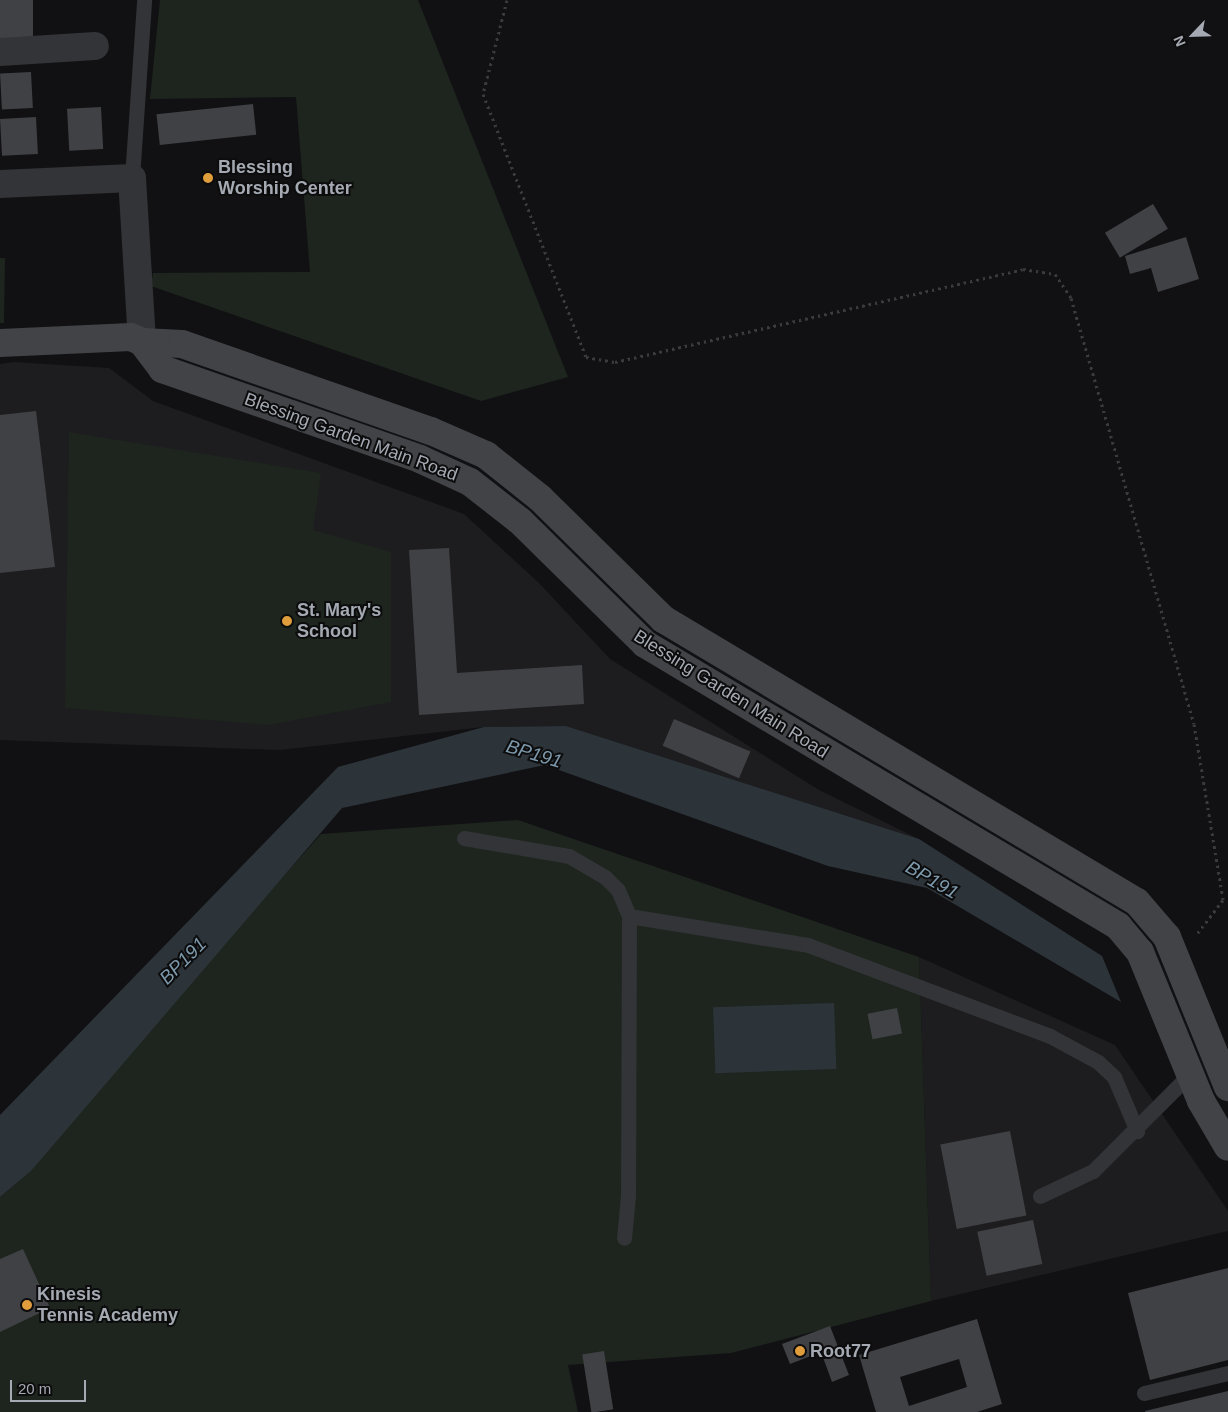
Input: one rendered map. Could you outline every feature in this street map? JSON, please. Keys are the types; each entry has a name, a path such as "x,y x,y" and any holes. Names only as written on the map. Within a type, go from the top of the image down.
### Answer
{"main road":[{"name":"Blessing Garden Main Road","path":"0,343 130,337 142,342 182,344 431,431 486,455 540,498 662,619 1137,902 1167,937 1228,1087"},
{"name":"Blessing Garden Main Road","path":"142,342 162,369 420,459 470,482 520,521 645,644 1118,926 1140,952 1190,1074 1228,1147"}],"street":[{"path":"0,52 95,46"},
{"path":"0,184 132,178 142,342"}],"lane":[{"path":"132,178 144,0"},
{"path":"464,838 569,856 605,877 618,890 629,916 628,1196 624,1238"},
{"path":"629,916 808,945 1050,1036 1098,1062 1114,1077 1137,1131"},
{"path":"1040,1196 1093,1171 1137,1131 1190,1074"},
{"path":"1144,1393 1228,1373"}],"path":[{"path":"507,0 483,94 586,357 615,362 1023,269 1055,274 1071,298 1194,724 1223,900 1193,938"}],"shaded area":[{"path":"160,0 418,0 568,377 481,401 151,286 153,273 310,272 296,97 150,99"},
{"path":"0,258 5,258 4,323 0,323"},
{"name":"St. Mary's School","path":"13,362 109,368 153,401 464,514 539,583 610,659 819,790 919,839 566,726 484,727 280,750 0,740 0,364"},
{"path":"69,432 321,473 313,530 391,552 391,702 268,725 65,708"},
{"path":"518,820 919,957 931,1301 731,1353 568,1365 578,1412 0,1412 0,1197 31,1171 140,1038 321,834"},
{"path":"919,957 1115,1045 1228,1211 1228,1231 931,1301"}],"water":[{"name":"BP191","path":"566,726 919,839 1102,956 1121,1002 927,888 828,866 545,765 342,808 31,1171 0,1197 0,1115 338,767 484,727"},
{"path":"834,1003 836,1069 715,1073 713,1007"}],"building":[{"path":"0,0 33,0 33,40 0,40"},
{"path":"31,72 33,108 2,110 0,74"},
{"path":"253,104 256,135 160,145 157,114"},
{"path":"101,107 103,149 69,151 67,109"},
{"path":"36,117 38,154 2,156 0,119"},
{"path":"1153,204 1168,229 1120,258 1105,233"},
{"path":"1186,237 1199,279 1158,292 1151,268 1130,274 1125,256"},
{"path":"36,411 55,567 0,573 0,415"},
{"path":"449,548 457,673 582,665 584,704 419,715 409,550"},
{"path":"674,719 750,751 739,778 663,746"},
{"path":"897,1008 902,1034 873,1039 868,1014"},
{"path":"1010,1131 1026,1215 957,1229 940,1145"},
{"path":"1033,1220 1042,1264 987,1276 977,1232"},
{"path":"23,1249 50,1308 0,1332 0,1259"},
{"path":"1228,1268 1228,1360 1150,1380 1128,1293"},
{"path":"977,1319 1002,1404 977,1412 876,1412 859,1355","holes":["959,1359 967,1387 909,1406 900,1377"]},
{"path":"830,1326 849,1375 832,1382 821,1352 790,1364 782,1344"},
{"path":"604,1351 613,1409 591,1412 582,1354"},
{"path":"1228,1391 1228,1412 1145,1412 1145,1411"}],"place":[{"name":"Blessing Worship Center","path":"208,178"},
{"name":"St. Mary's School","path":"287,621"},
{"name":"Kinesis Tennis Academy","path":"27,1305"},
{"name":"Root77","path":"800,1351"}]}
